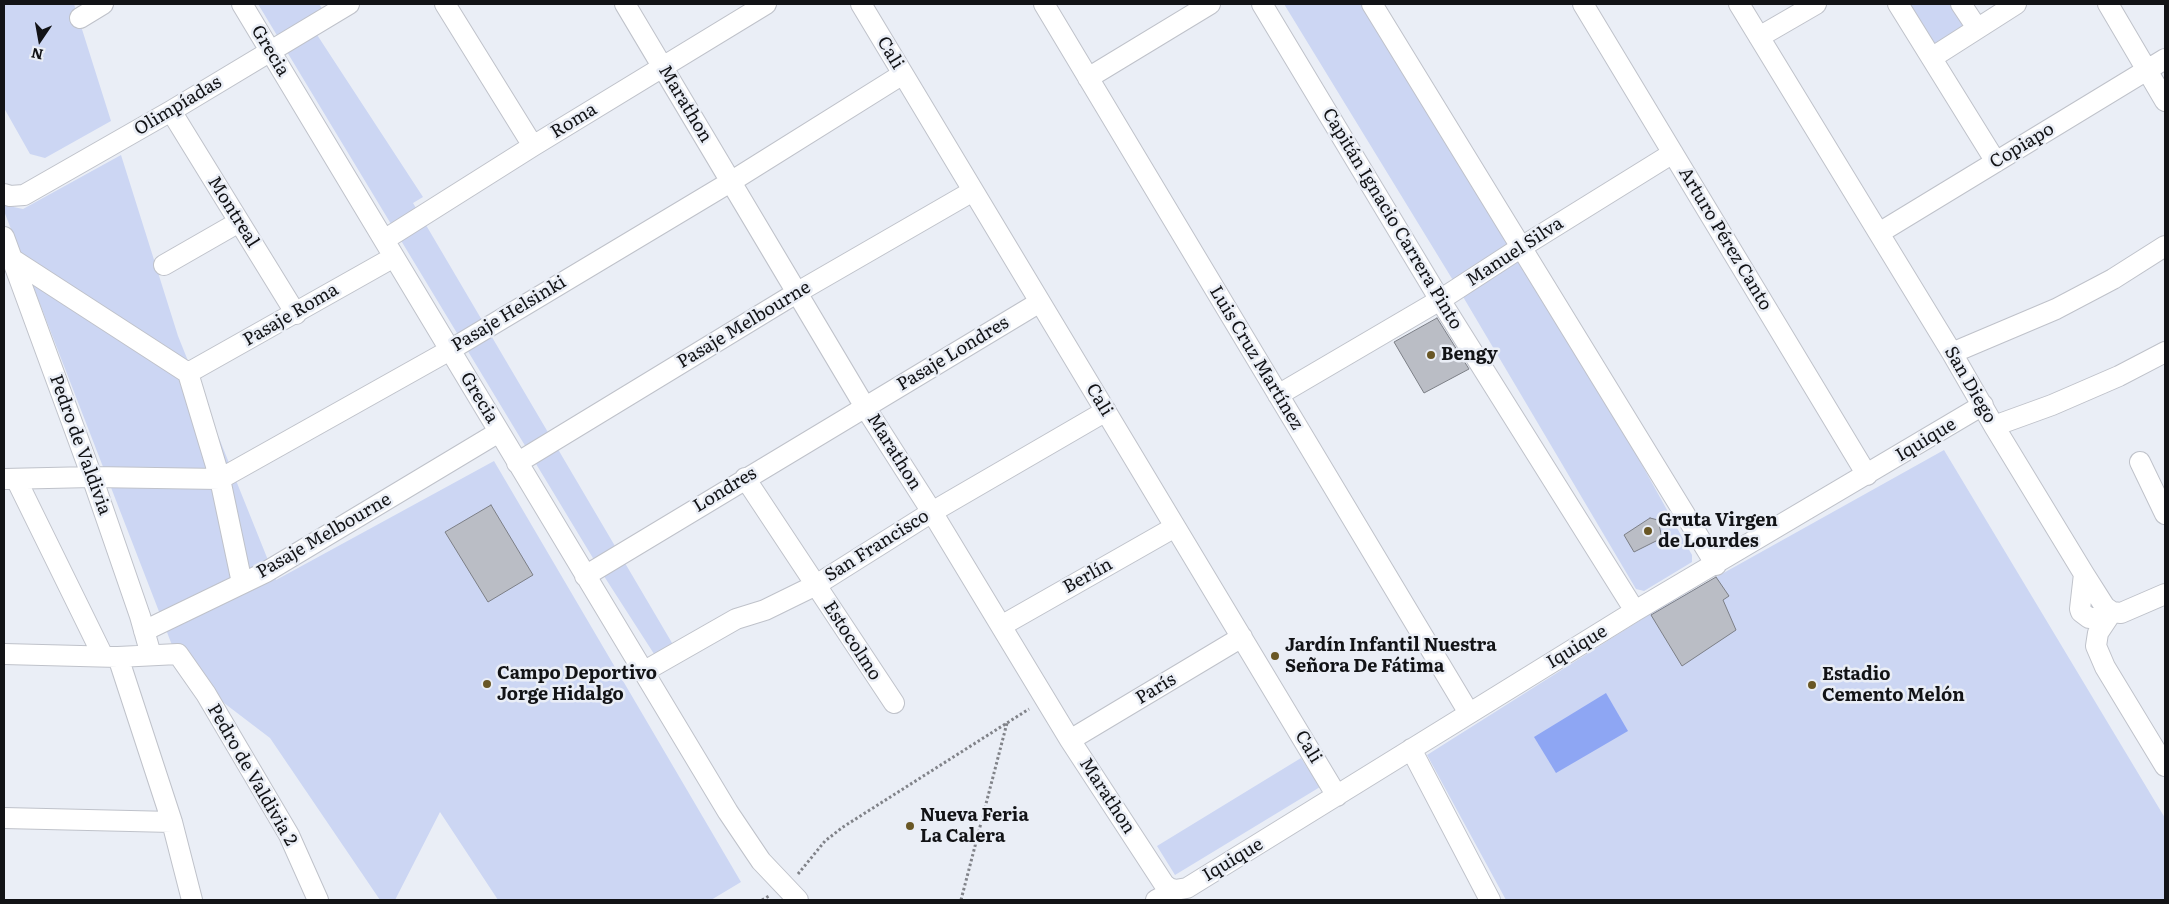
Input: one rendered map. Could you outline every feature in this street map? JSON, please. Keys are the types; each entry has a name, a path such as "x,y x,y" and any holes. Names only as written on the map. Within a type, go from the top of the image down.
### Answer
{"street":[{"path":"80,18 103,4"},
{"name":"Grecia","path":"242,4 728,812 761,861 798,900"},
{"name":"Olimpíadas","path":"4,194 10,196 24,195 349,4"},
{"path":"445,4 533,146"},
{"name":"Marathon","path":"625,4 865,407 932,512 1070,740 1164,884 1175,890"},
{"name":"Roma","path":"389,249 533,146 766,4"},
{"name":"Cali","path":"861,4 1337,796"},
{"name":"Luis Cruz Martínez","path":"1044,4 1469,713"},
{"path":"1088,78 1210,4"},
{"name":"Capitán Ignacio Carrera Pinto","path":"1262,4 1440,300 1635,611"},
{"path":"1372,4 1716,565"},
{"name":"Arturo Pérez Canto","path":"1583,4 1867,475"},
{"name":"San Diego","path":"1739,4 1952,353 2084,574 2105,607 2112,612"},
{"path":"1759,37 1816,4"},
{"path":"1898,4 1996,162"},
{"path":"1961,4 1977,28"},
{"path":"1932,57 2016,4"},
{"path":"2108,4 2165,101"},
{"name":"Copiapo","path":"1878,233 2165,60"},
{"name":"Pasaje Helsinki","path":"220,479 450,350 732,181 903,74"},
{"name":"Montreal","path":"171,110 296,314"},
{"name":"Manuel Silva","path":"1278,395 1440,300 1673,153"},
{"name":"Pasaje Melbourne","path":"517,463 798,292 973,191"},
{"path":"164,265 239,222"},
{"name":"Pedro de Valdivia","path":"4,237 92,477 151,655"},
{"path":"1952,353 2056,309 2113,279 2165,246"},
{"name":"Pasaje Roma","path":"188,373 296,314 389,249"},
{"path":"12,259 188,373 220,479 242,584"},
{"name":"Pasaje Londres","path":"865,407 1040,302"},
{"path":"1994,426 2052,405 2119,376 2165,352"},
{"name":"Iquique","path":"1156,900 1175,890 1187,888 1635,611 1716,565 1983,405"},
{"name":"Londres","path":"585,576 865,407"},
{"name":"San Francisco","path":"643,672 736,619 765,610 816,585 932,512 1106,411"},
{"name":"Pasaje Melbourne","path":"144,631 274,567 499,432"},
{"path":"2140,462 2165,514"},
{"path":"192,900 172,822 110,657 10,479 92,477 220,479"},
{"name":"Estocolmo","path":"745,478 894,703"},
{"name":"Berlín","path":"1000,626 1175,527"},
{"path":"2165,594 2121,613 2112,612 2098,633 2096,646 2105,667 2165,766"},
{"name":"París","path":"1070,740 1242,637"},
{"path":"4,654 110,657 151,655"},
{"name":"Pedro de Valdivia 2","path":"151,655 178,654 206,694 289,835 318,900"},
{"path":"2145,734 2165,733"},
{"path":"1411,750 1490,900"},
{"path":"4,818 172,822"}],"path":[{"path":"762,900 800,871 825,841 843,826 1045,699"},
{"path":"961,900 1007,723"}],"shaded area":[{"path":"4,4 74,4 111,121 45,158 30,154 4,108"},
{"path":"258,4 319,4 325,13 308,21 423,197 413,203 675,648 656,657 602,573"},
{"path":"1284,4 1362,4 1636,454 1692,555 1692,562 1644,591 1636,589 1462,295"},
{"path":"1909,4 1954,4 1967,24 1935,44"},
{"path":"121,155 178,336 276,580 494,461 741,882 711,900 498,900 440,812 395,900 380,900 270,738 182,671 4,211 4,205 23,209"},
{"name":"Estadio Cemento Melón","path":"1944,450 2165,818 2165,900 1506,900 1427,755 1650,614"},
{"path":"1301,758 1320,787 1175,875 1157,846"}],"water":[{"path":"1606,693 1628,731 1556,773 1534,737"}],"building":[{"name":"Bengy","path":"1437,318 1469,369 1424,393 1394,342"},
{"path":"491,505 533,575 488,602 445,532"},
{"name":"Gruta Virgen de Lourdes","path":"1650,518 1658,520 1662,538 1634,552 1624,535"},
{"path":"1716,577 1729,596 1723,600 1736,630 1682,666 1651,615"}],"place":[{"name":"Bengy","path":"1431,355"},
{"name":"Gruta Virgen de Lourdes","path":"1648,531"},
{"name":"Jardín Infantil Nuestra Señora De Fátima","path":"1275,656"},
{"name":"Campo Deportivo Jorge Hidalgo","path":"487,684"},
{"name":"Estadio Cemento Melón","path":"1812,685"},
{"name":"Nueva Feria La Calera","path":"910,826"}]}
